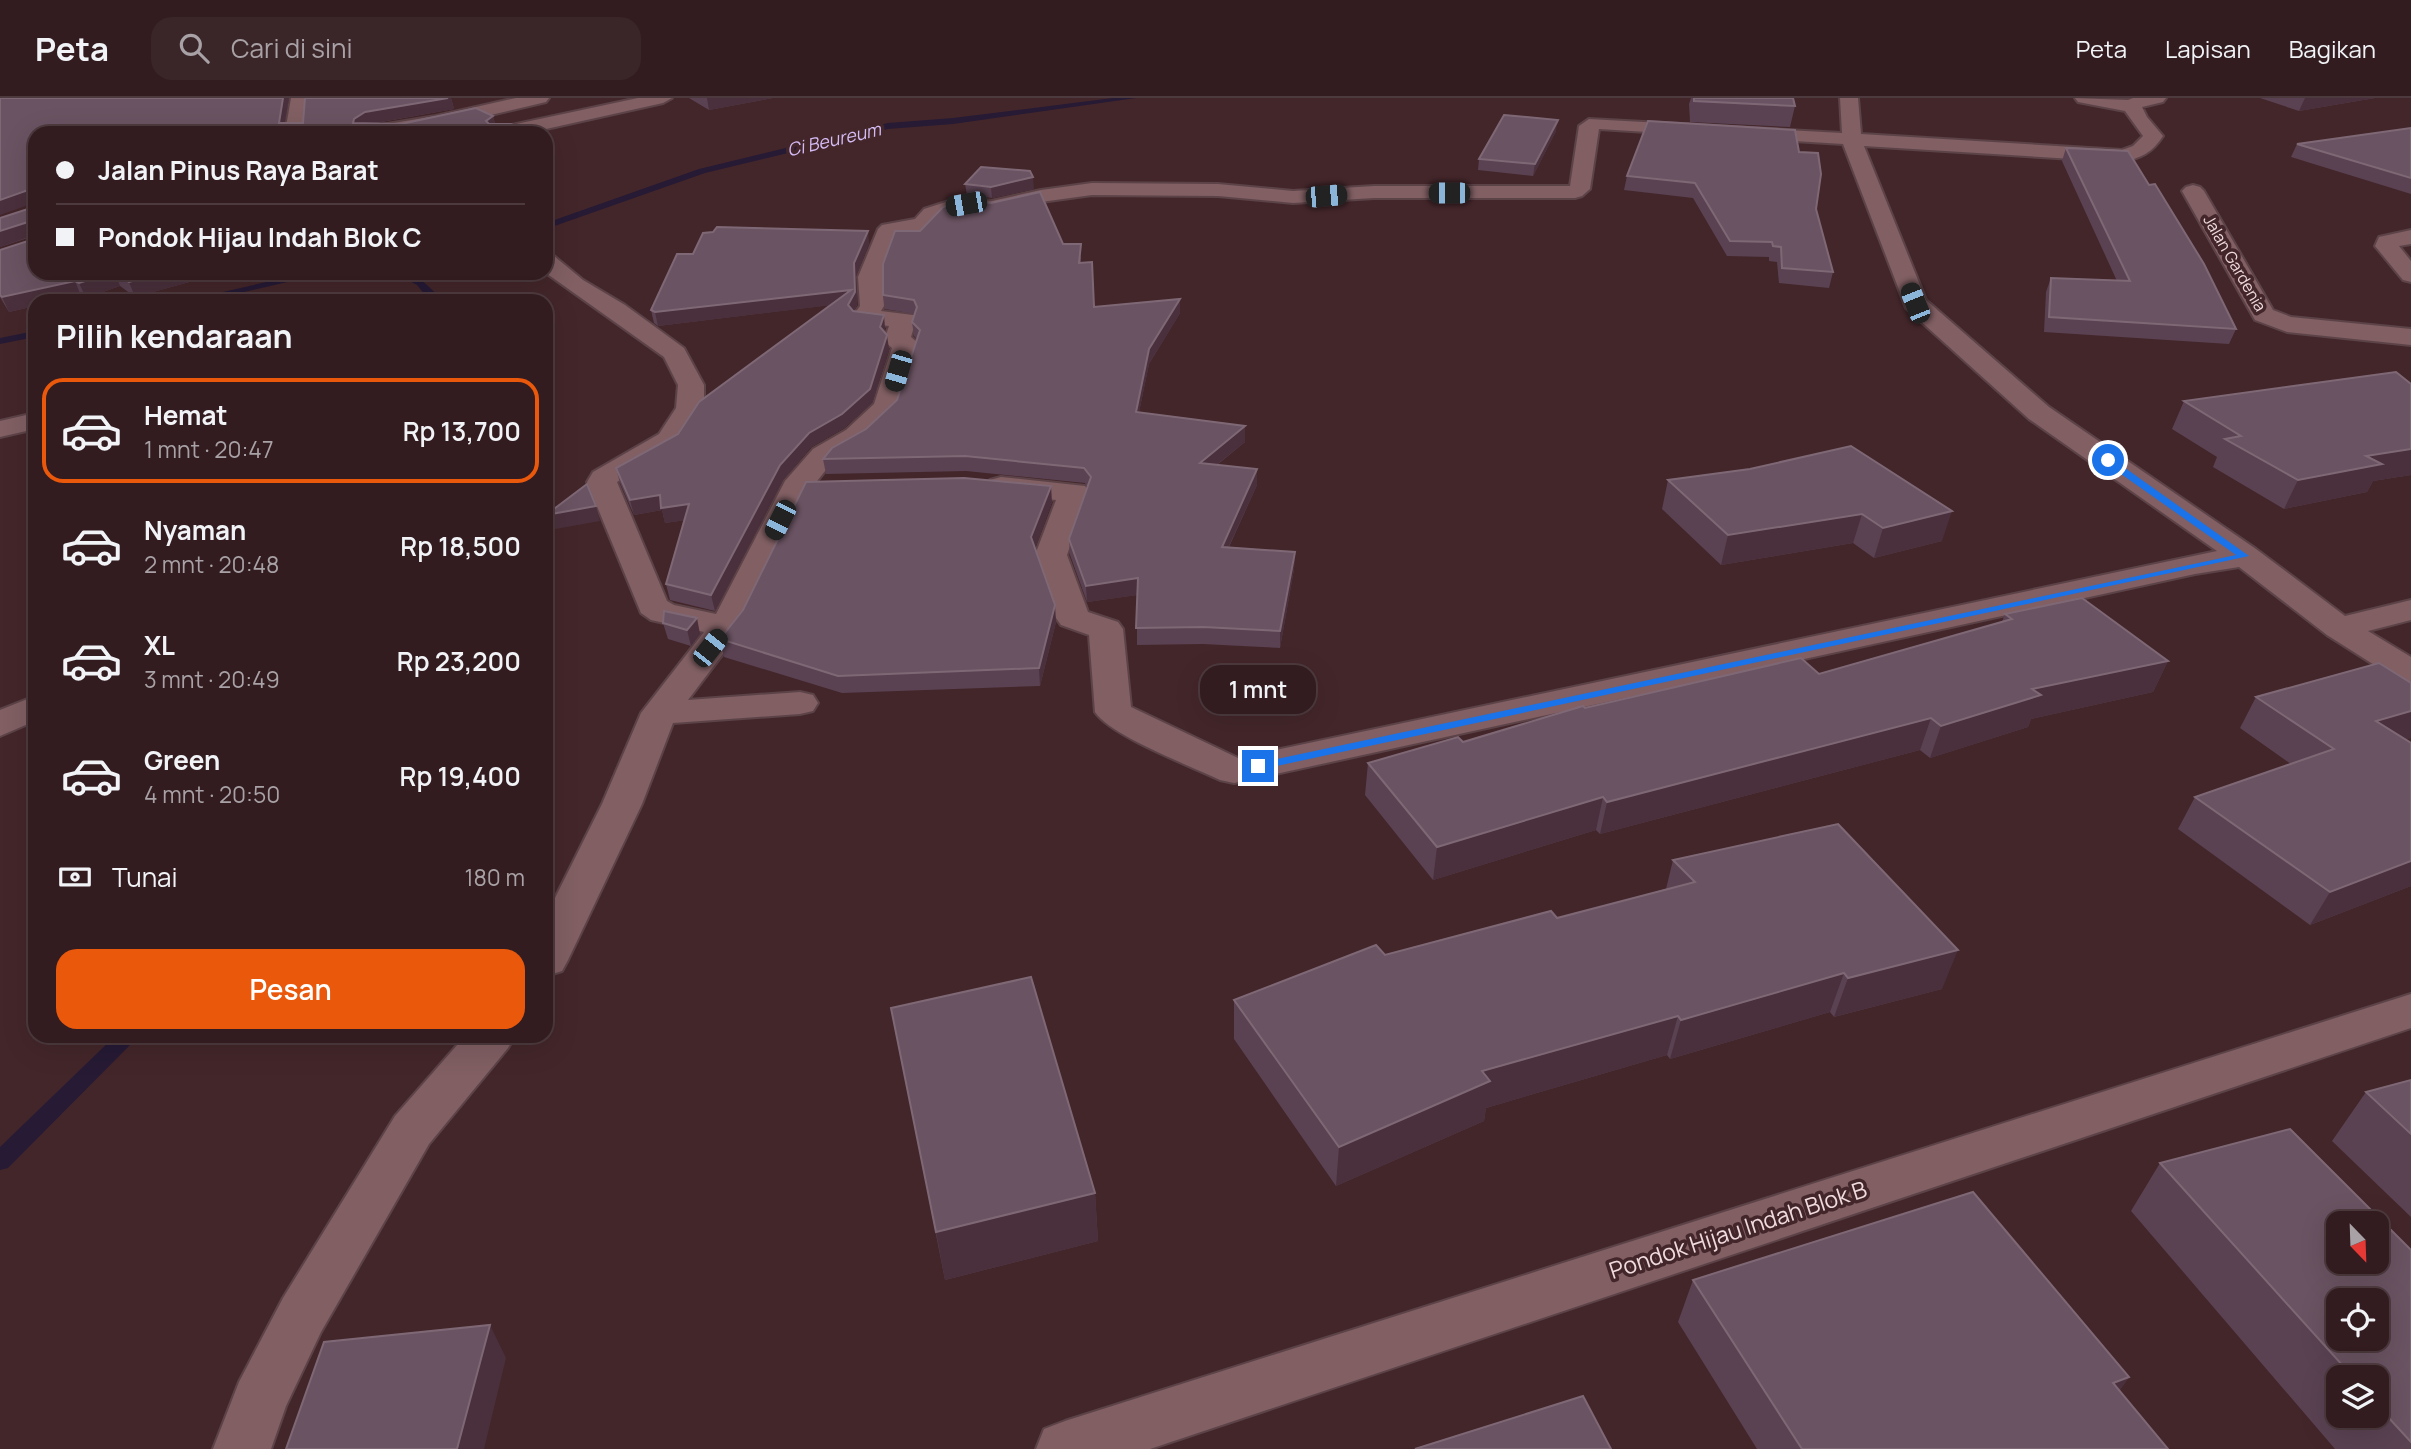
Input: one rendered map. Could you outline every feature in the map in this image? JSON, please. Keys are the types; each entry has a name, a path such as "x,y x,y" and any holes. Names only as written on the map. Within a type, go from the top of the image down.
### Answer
{"street":[{"path":"295,126 300,98"},
{"path":"412,126 540,98"},
{"path":"534,126 663,98"},
{"path":"1849,98 1852,141 1915,303 2039,412 2245,556 2339,628 2411,672"},
{"path":"2084,98 2133,107"},
{"path":"2133,107 2135,103 2157,98"},
{"path":"553,946 622,804 659,713 727,626 796,487 823,455 856,436 887,407 906,344 897,341 904,320 864,317 872,306 870,276 890,230 922,225 932,215 949,207 966,204 992,207 1041,196 1093,189 1218,190 1293,197 1374,192 1574,192 1580,189 1589,126 1596,123 2122,156 2135,154 2148,146 2153,136 2138,119 2133,107"},
{"name":"Jalan Gardenia","path":"2193,191 2264,315 2287,324 2411,337"},
{"path":"2411,237 2386,242 2386,246 2411,275"},
{"path":"553,267 575,285 616,310 676,353 691,386 690,408 683,421 670,440 604,478 602,482 653,606 663,613 727,626"},
{"path":"0,429 28,423"},
{"path":"966,482 1074,492 1051,555 1073,618 1105,629 1113,712 1141,728 1234,771 2195,564 2245,556"},
{"path":"796,487 834,486"},
{"path":"2339,628 2411,610"},
{"path":"659,713 800,703"},
{"path":"0,725 28,711"},
{"name":"Pondok Hijau Indah Blok B","path":"1065,1449 2411,1011"},
{"path":"242,1449 259,1401 302,1315 412,1130 486,1043"}],"building":[{"path":"0,98 283,98 279,123 303,123 305,98 448,98 365,112 354,119 353,123 401,124 476,108 493,116 486,121 489,124 516,126 28,126 28,190 0,200"},
{"path":"1694,98 1793,98 1795,106 1694,101"},
{"path":"1504,115 1558,120 1535,164 1479,159"},
{"path":"1648,121 1795,130 1799,152 1818,153 1821,174 1816,209 1833,272 1782,268 1781,247 1773,246 1772,242 1730,241 1695,183 1627,176"},
{"path":"2411,128 2411,178 2297,144"},
{"path":"2066,148 2128,151 2149,185 2155,184 2204,264 2236,329 2049,317 2051,278 2130,281"},
{"path":"981,167 1030,171 1033,177 991,187 965,184"},
{"path":"1040,192 1063,244 1081,244 1079,263 1092,262 1094,307 1180,299 1149,349 1136,412 1245,426 1200,463 1257,469 1222,547 1295,552 1280,631 1203,627 1136,628 1138,578 1086,586 1069,539 1091,477 1084,468 965,456 823,459 832,448 866,429 897,400 920,330 912,322 917,307 914,300 883,295 883,264 895,231 920,231 943,207 965,200 991,203"},
{"path":"28,209 28,222 0,231 0,218"},
{"path":"717,227 868,231 854,263 855,292 848,305 853,311 884,315 880,327 887,335 870,389 842,414 809,433 780,465 711,595 666,584 689,504 661,508 660,495 630,500 616,468 678,434 699,402 851,290 655,312 651,310 677,254 693,254 703,233 713,232"},
{"path":"28,241 28,280 89,280 2,297 0,250"},
{"path":"2396,372 2411,384 2411,449 2366,456 2382,464 2298,480 2225,439 2241,436 2184,401"},
{"path":"1851,446 1952,511 1883,528 1862,514 1728,535 1668,480 1750,469"},
{"path":"964,478 1051,486 1031,537 1055,605 1039,668 838,676 720,639 743,610 806,482"},
{"path":"587,484 596,506 553,514 553,510"},
{"path":"2082,598 2168,661 2032,689 2041,695 1941,726 1931,718 1607,802 1603,797 1437,847 1368,763 1458,737 1463,742 1583,706 1585,708 1801,658 1819,674 2012,619 2005,614"},
{"path":"664,611 697,618 687,630 663,623"},
{"path":"2379,663 2411,683 2411,711 2376,721 2411,743 2411,861 2330,892 2195,797 2334,749 2256,697"},
{"path":"1838,824 1958,950 1848,978 1844,973 1681,1020 1678,1016 1482,1071 1490,1081 1339,1147 1234,1000 1376,945 1385,955 1551,911 1557,918 1695,882 1673,860"},
{"path":"1031,977 1095,1193 936,1232 891,1008"},
{"path":"2411,1080 2411,1134 2366,1092"},
{"path":"2290,1129 2372,1211 2326,1211 2326,1274 2389,1274 2389,1228 2411,1250 2411,1442 2389,1418 2389,1365 2342,1365 2330,1351 2389,1351 2389,1288 2326,1288 2326,1347 2160,1163"},
{"path":"1973,1192 2129,1377 2113,1383 2168,1449 1802,1449 1693,1280"},
{"path":"490,1325 457,1449 286,1449 324,1342"},
{"path":"1583,1396 1611,1449 1415,1449"}],"waterway":[{"name":"Ci Beureum","path":"553,224 702,171 888,126 953,121 1132,98"},
{"name":"Ci Beureum","path":"222,294 288,280"},
{"name":"Ci Beureum","path":"415,280 430,294"},
{"name":"Ci Beureum","path":"0,341 28,335"},
{"name":"Ci Beureum","path":"0,1161 121,1043"}],"route":[{"path":"1258,766 2195,564 2245,556 2108,460"}]}
